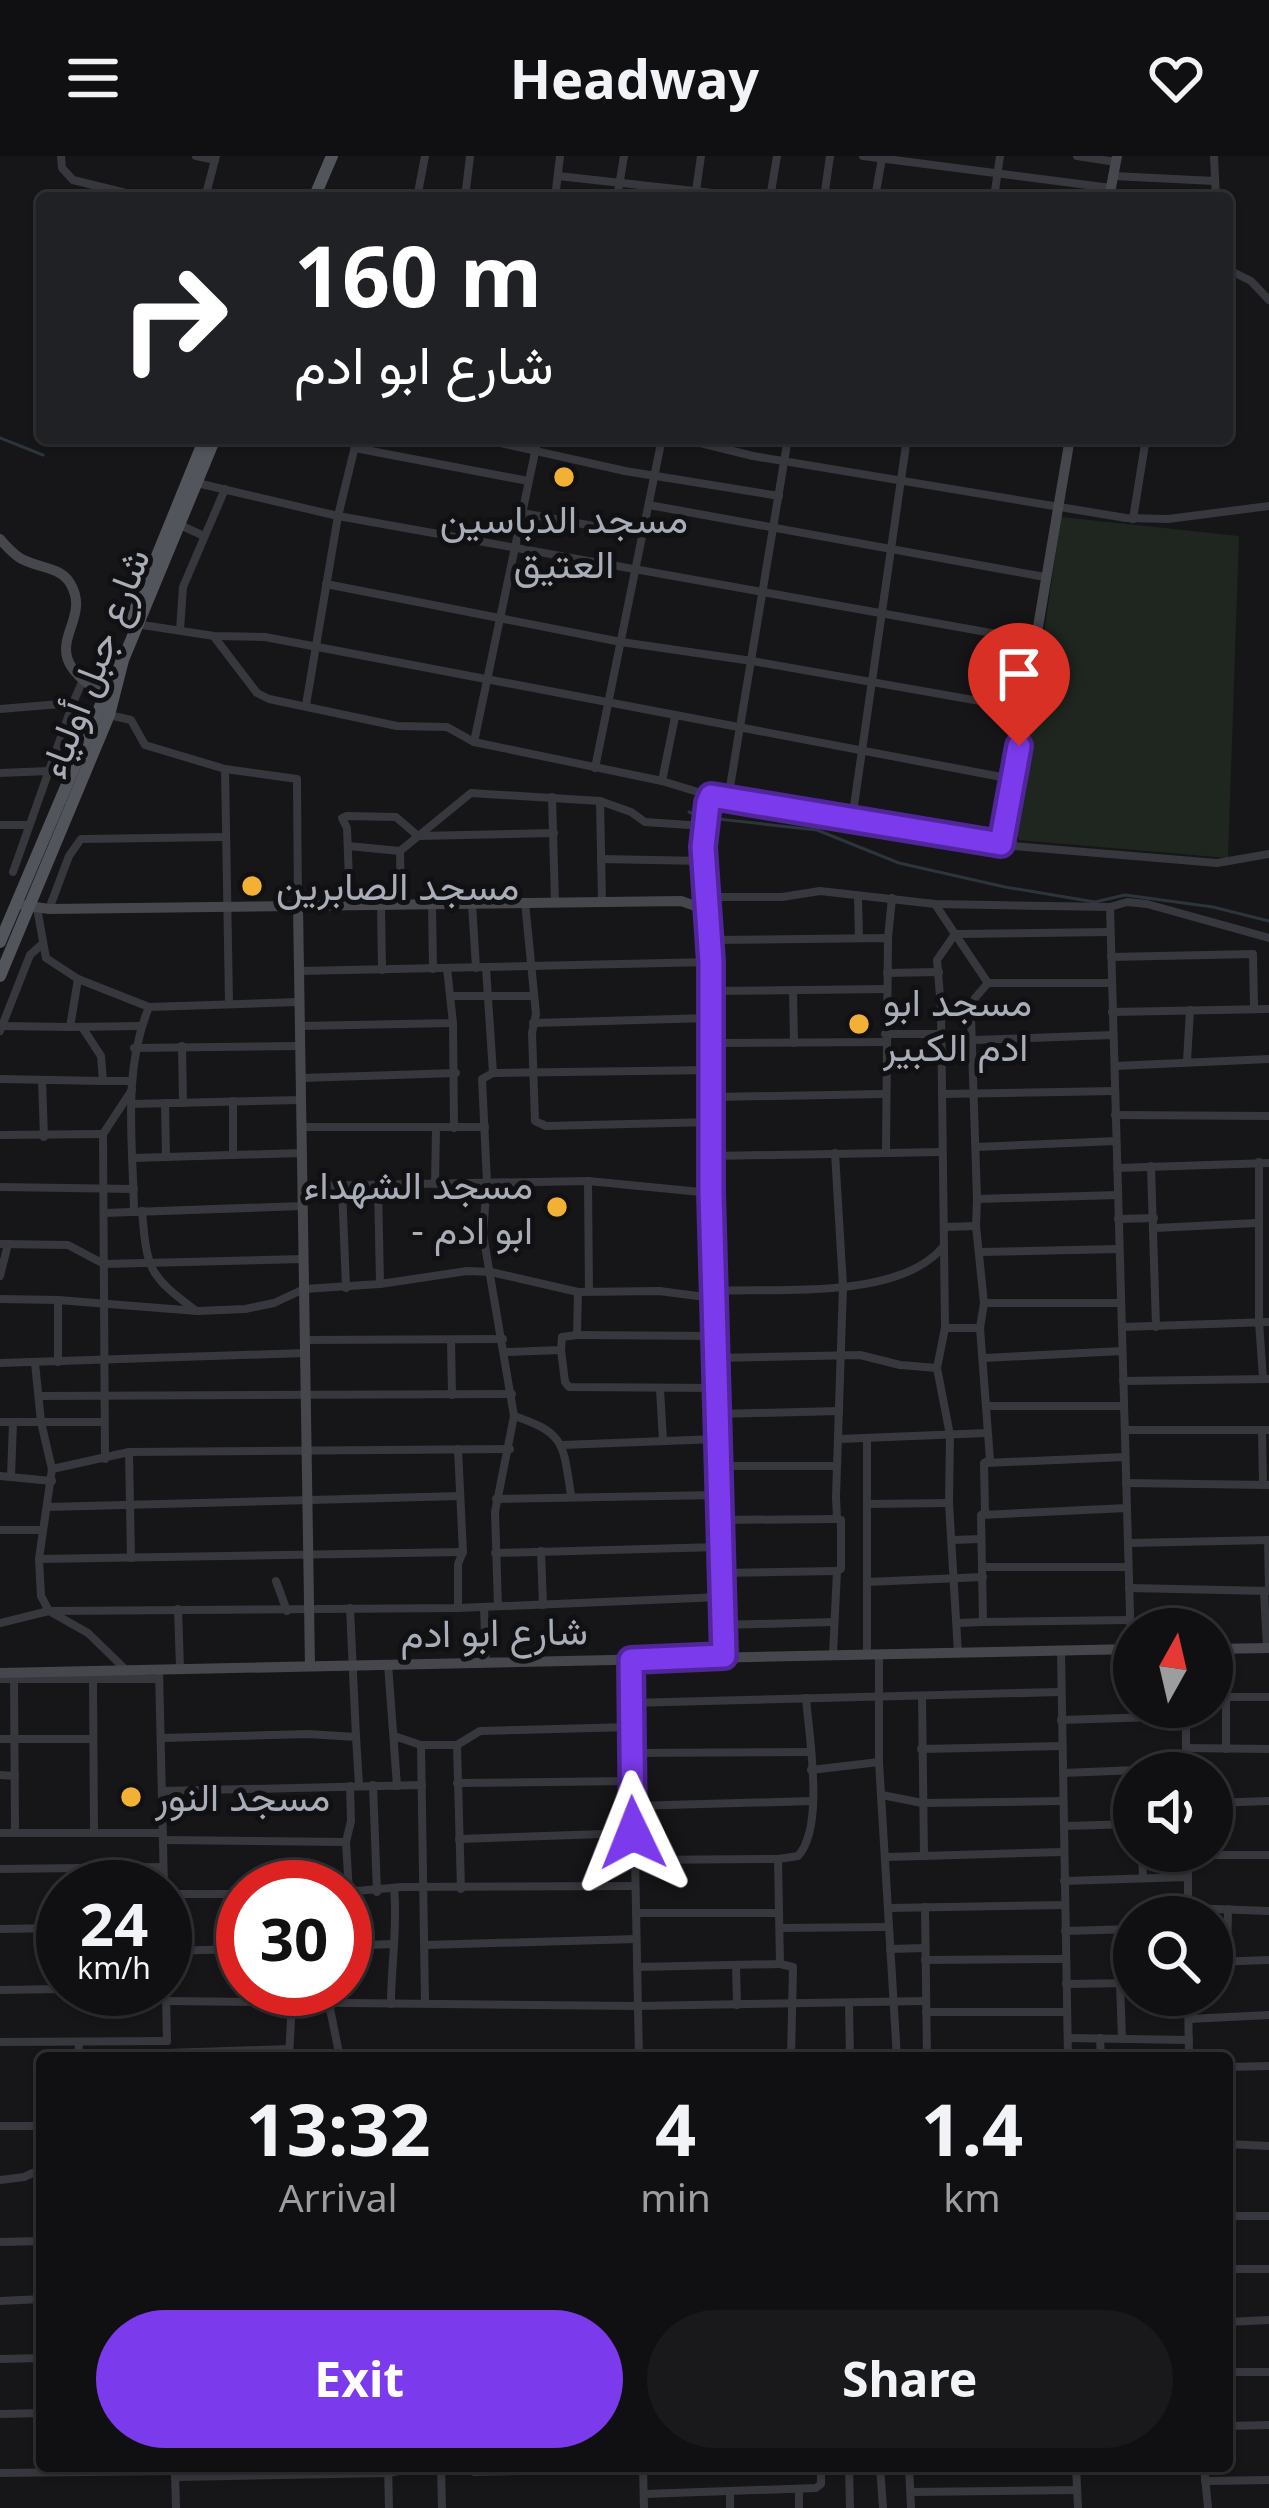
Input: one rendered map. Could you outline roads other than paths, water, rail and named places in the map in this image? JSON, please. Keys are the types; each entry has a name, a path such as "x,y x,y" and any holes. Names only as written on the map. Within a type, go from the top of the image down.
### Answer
{"main road":[{"path":"314,192 327,156"},
{"name":"شارع جبل أولياء","path":"33,907 29,874 203,444"},
{"name":"شارع جبل أولياء","path":"0,976 33,907 109,715 134,623 213,444"},
{"name":"شارع جبل أولياء","path":"1,937 33,907"}],"street":[{"path":"196,156 216,158 207,192"},
{"path":"418,192 425,156"},
{"path":"466,192 470,156"},
{"path":"556,192 560,156"},
{"path":"618,192 624,156"},
{"path":"695,192 701,156"},
{"path":"771,192 776,156"},
{"path":"825,192 830,156"},
{"path":"863,156 1111,187 1215,181"},
{"path":"995,192 1000,156"},
{"path":"1077,156 1116,159 1111,187"},
{"path":"1214,156 1216,192"},
{"path":"62,157 62,169 73,180 122,192"},
{"path":"876,192 882,157"},
{"path":"558,176 683,192"},
{"path":"1233,272 1256,285 1269,300"},
{"path":"306,705 338,516 356,444"},
{"path":"361,444 528,481"},
{"path":"474,742 536,444"},
{"path":"539,444 625,471 779,496"},
{"path":"595,768 661,444"},
{"path":"709,444 1056,510 1133,519 1168,520 1269,506"},
{"path":"728,799 787,444"},
{"path":"852,821 906,444"},
{"path":"1001,844 1069,444"},
{"path":"1133,519 1145,444"},
{"path":"197,482 338,516 1036,641"},
{"path":"180,631 183,587 225,489"},
{"path":"649,505 1046,577"},
{"path":"522,513 643,535"},
{"path":"180,525 204,536"},
{"path":"0,539 22,560 54,571 72,587 71,671 105,695"},
{"path":"326,584 620,642 1025,709"},
{"path":"134,623 214,636 266,637 1014,779"},
{"path":"214,636 257,693 397,726 448,727 474,742 662,781 711,796 1001,844 1217,863 1269,854"},
{"path":"13,872 82,682"},
{"path":"0,709 73,703"},
{"path":"109,715 131,720 145,745 225,769 297,779 310,1666"},
{"path":"662,781 675,717"},
{"path":"225,769 229,1003"},
{"path":"0,772 73,770"},
{"path":"348,847 400,851 471,793 600,801 645,822 704,826"},
{"path":"711,796 703,861 714,1070 711,1193 724,1656"},
{"path":"552,797 555,902"},
{"path":"600,801 602,901"},
{"path":"350,906 342,818 347,816 396,818 418,836 554,833"},
{"path":"0,825 29,825"},
{"path":"226,837 81,839 33,907 46,958 78,979 149,1007 299,1002"},
{"path":"400,851 401,904"},
{"path":"601,859 703,861"},
{"path":"0,872 29,874"},
{"path":"33,907 681,901 820,891 935,904 1109,907 1137,902 1269,938"},
{"path":"858,898 859,938"},
{"path":"886,1152 886,989 892,898"},
{"path":"681,901 706,899"},
{"path":"525,902 533,967 533,1114 543,1126 712,1122"},
{"path":"432,904 433,969"},
{"path":"472,904 493,1073"},
{"path":"935,904 988,983"},
{"path":"381,905 382,970"},
{"path":"1109,907 1130,1608"},
{"path":"955,934 1110,932"},
{"path":"955,934 937,960 945,1328 938,1368 950,1435 958,1653"},
{"path":"1253,934 1254,1008"},
{"path":"709,940 888,938"},
{"path":"42,944 30,956 1,1029 140,1026"},
{"path":"1111,957 1253,954"},
{"path":"299,971 711,962"},
{"path":"447,968 452,996 454,1128"},
{"path":"887,973 939,972"},
{"path":"70,1027 78,979"},
{"path":"984,1463 990,1460 980,1328 985,1304 976,1226 975,998 988,983 1112,983"},
{"path":"710,991 886,989"},
{"path":"794,990 794,1043"},
{"path":"452,996 534,996"},
{"path":"149,1007 134,1048 134,1189 146,1263 161,1283 196,1311"},
{"path":"941,1009 973,1008"},
{"path":"1112,1012 1269,1009"},
{"path":"1186,1061 1190,1010"},
{"path":"533,1023 710,1018"},
{"path":"299,1026 453,1022"},
{"path":"82,1027 101,1056 103,1081"},
{"path":"710,1043 940,1034"},
{"path":"974,1040 1113,1035"},
{"path":"182,1046 183,1103"},
{"path":"134,1048 300,1046"},
{"path":"1114,1066 1269,1059"},
{"path":"498,1606 496,1498 514,1416 482,1218 488,1182 481,1082 493,1073 714,1070"},
{"path":"300,1078 455,1073"},
{"path":"0,1079 132,1085"},
{"path":"42,1080 44,1137"},
{"path":"105,1459 103,1134 132,1085"},
{"path":"943,1094 1115,1091"},
{"path":"712,1097 884,1094"},
{"path":"132,1104 301,1100"},
{"path":"232,1102 233,1155"},
{"path":"165,1103 166,1157"},
{"path":"1115,1115 1269,1115"},
{"path":"301,1127 485,1127"},
{"path":"435,1184 436,1129"},
{"path":"0,1135 103,1134"},
{"path":"977,1147 1116,1141"},
{"path":"712,1156 942,1152"},
{"path":"133,1158 302,1153"},
{"path":"835,1153 843,1286 837,1519"},
{"path":"1117,1168 1264,1162 1257,1223 1266,1378 1123,1381"},
{"path":"1151,1166 1156,1327"},
{"path":"302,1186 588,1181 711,1193"},
{"path":"588,1181 589,1291"},
{"path":"379,1185 380,1284"},
{"path":"342,1186 346,1288"},
{"path":"0,1187 134,1189"},
{"path":"977,1198 1118,1196"},
{"path":"104,1213 302,1206"},
{"path":"1118,1220 1257,1223"},
{"path":"944,1227 976,1226"},
{"path":"1258,1235 1269,1235"},
{"path":"0,1276 4,1244 68,1245 104,1264 303,1259"},
{"path":"0,1299 196,1311 244,1309 274,1303 304,1289 491,1272 578,1292 714,1294 843,1286 911,1273 943,1247"},
{"path":"979,1252 1119,1249"},
{"path":"577,1335 578,1292"},
{"path":"58,1300 58,1362"},
{"path":"985,1304 1121,1303"},
{"path":"1121,1327 1264,1322"},
{"path":"945,1328 980,1328"},
{"path":"714,1336 577,1335 562,1337 561,1350 569,1387 716,1388"},
{"path":"0,1363 503,1339"},
{"path":"451,1340 452,1395"},
{"path":"505,1352 561,1350"},
{"path":"984,1358 1122,1351"},
{"path":"715,1358 839,1354 938,1368"},
{"path":"35,1363 52,1469 39,1559 40,1596 49,1611 88,1633 126,1670"},
{"path":"660,1389 663,1441"},
{"path":"39,1396 512,1394"},
{"path":"986,1406 1124,1406"},
{"path":"716,1414 839,1411"},
{"path":"514,1416 552,1431 562,1445 571,1495"},
{"path":"0,1422 103,1422"},
{"path":"11,1477 14,1422"},
{"path":"1125,1430 1265,1430 1266,1485 1126,1484"},
{"path":"839,1438 987,1433"},
{"path":"867,1438 867,1582 879,1698 897,2052"},
{"path":"562,1445 717,1439"},
{"path":"458,1448 463,1552 458,1564 458,1608"},
{"path":"52,1469 129,1452 510,1449"},
{"path":"129,1452 131,1558"},
{"path":"984,1463 1125,1456"},
{"path":"983,1622 984,1463"},
{"path":"718,1466 837,1466"},
{"path":"0,1476 52,1480"},
{"path":"496,1498 718,1495"},
{"path":"47,1508 460,1496"},
{"path":"867,1504 949,1503"},
{"path":"981,1515 1127,1508"},
{"path":"718,1520 841,1520 841,1569 837,1571 720,1573"},
{"path":"0,1530 44,1529"},
{"path":"952,1540 981,1539"},
{"path":"1128,1543 1269,1540 1268,1648 1233,1649"},
{"path":"495,1553 719,1546"},
{"path":"541,1551 543,1605"},
{"path":"39,1559 463,1552"},
{"path":"867,1582 1128,1567"},
{"path":"833,1654 837,1571"},
{"path":"276,1581 287,1610"},
{"path":"1129,1588 1268,1589"},
{"path":"0,1622 49,1611 458,1608 721,1597"},
{"path":"484,1607 486,1662"},
{"path":"346,1860 356,1737 350,1608"},
{"path":"178,1609 180,1668"},
{"path":"958,1623 1113,1620"},
{"path":"722,1625 833,1622"},
{"name":"شارع ابو ادم","path":"0,1676 126,1670 159,1674 180,1668 1113,1650"},
{"path":"1061,1651 1068,2052"},
{"path":"631,1660 639,2052"},
{"path":"388,1664 397,1786"},
{"path":"0,1676 93,1679 159,1674 163,1860"},
{"path":"14,1678 15,1833"},
{"path":"93,1679 94,1833"},
{"path":"630,1703 1060,1692"},
{"path":"1233,1697 1269,1696"},
{"path":"922,1697 924,1856"},
{"path":"634,1860 798,1856 805,1847 812,1801 806,1698"},
{"path":"1061,1720 1113,1716"},
{"path":"394,1736 422,1745 457,1745 480,1731 631,1727"},
{"path":"1186,1728 1186,1752"},
{"path":"1226,1728 1226,1749"},
{"path":"162,1738 356,1737"},
{"path":"0,1739 93,1739"},
{"path":"422,1745 425,2003"},
{"path":"457,1745 461,1889"},
{"path":"921,1749 1061,1746"},
{"path":"1186,1748 1269,1748"},
{"path":"631,1753 811,1752"},
{"path":"812,1770 879,1762"},
{"path":"1063,1773 1113,1772"},
{"path":"0,1775 15,1775"},
{"path":"457,1783 632,1781"},
{"path":"374,1785 377,1892"},
{"path":"162,1791 422,1785"},
{"path":"882,1795 922,1803 1063,1801"},
{"path":"632,1806 812,1801"},
{"path":"1233,1802 1269,1801"},
{"path":"1064,1826 1113,1825"},
{"path":"0,1833 346,1842"},
{"path":"459,1839 633,1833"},
{"path":"886,1857 1064,1852"},
{"path":"1233,1854 1269,1855"},
{"path":"778,1859 780,1964"},
{"path":"0,1869 36,1869"},
{"path":"1143,1872 1143,1878"},
{"path":"1187,1872 1188,1896"},
{"path":"1064,1881 1187,1877"},
{"path":"372,1892 424,1886 634,1886"},
{"path":"392,2003 394,1888"},
{"path":"887,1907 1065,1905"},
{"path":"925,1906 927,2052"},
{"path":"1233,1910 1269,1911"},
{"path":"636,1913 779,1913"},
{"path":"780,1928 889,1927"},
{"path":"0,1929 36,1928"},
{"path":"1065,1931 1113,1930"},
{"path":"425,1945 636,1939"},
{"path":"372,1945 392,1944"},
{"path":"890,1949 925,1948"},
{"path":"926,1960 1066,1959"},
{"path":"1233,1961 1269,1960"},
{"path":"736,1965 737,2005"},
{"path":"637,1967 794,1966 791,2052"},
{"path":"1066,1984 1113,1983"},
{"path":"0,1990 36,1989"},
{"path":"372,2003 894,2002 1067,2012"},
{"path":"849,2003 850,2052"},
{"path":"1189,2019 1269,2015"},
{"path":"166,2016 167,2052"},
{"path":"289,2052 291,2016"},
{"path":"329,2016 338,2052"},
{"path":"1121,2016 1121,2038"},
{"path":"1189,2016 1189,2052"},
{"path":"1068,2038 1189,2040"},
{"path":"1100,2038 1101,2052"},
{"path":"0,2042 166,2041"},
{"path":"78,2052 79,2043"},
{"path":"1233,2067 1269,2066"},
{"path":"0,2126 36,2126"},
{"path":"1233,2144 1269,2146"},
{"path":"0,2180 36,2172"},
{"path":"1233,2216 1269,2216"},
{"path":"0,2242 36,2241"},
{"path":"1233,2270 1269,2269"},
{"path":"0,2301 36,2299"},
{"path":"1233,2322 1269,2320"},
{"path":"0,2359 36,2358"},
{"path":"1233,2372 1269,2372"},
{"path":"0,2414 36,2413"},
{"path":"1233,2426 1269,2425"},
{"path":"0,2473 87,2472"},
{"path":"174,2472 176,2508"},
{"path":"388,2472 389,2508"},
{"path":"441,2472 442,2508"},
{"path":"643,2472 644,2508"},
{"path":"644,2494 799,2491 819,2486 820,2472"},
{"path":"849,2472 850,2508"},
{"path":"880,2472 883,2508"},
{"path":"909,2472 911,2508"},
{"path":"1076,2472 1078,2508"},
{"path":"1204,2472 1208,2508"},
{"path":"1205,2481 1269,2480"},
{"path":"910,2492 1077,2490"},
{"path":"799,2491 799,2508"},
{"path":"730,2492 730,2508"}],"waterway":[{"path":"0,438 43,455"},
{"path":"689,812 700,816"},
{"path":"709,818 817,830 899,863 1005,887 1095,902 1125,895 1213,907 1269,921"}],"place":[{"name":"مسجد الدباسين العتيق","path":"564,477"},
{"name":"مسجد الصابرين","path":"252,886"},
{"name":"مسجد ابو ادم الكبير","path":"859,1024"},
{"name":"مسجد الشهداء - ابو ادم","path":"557,1207"},
{"name":"مسجد النور","path":"131,1797"}]}
